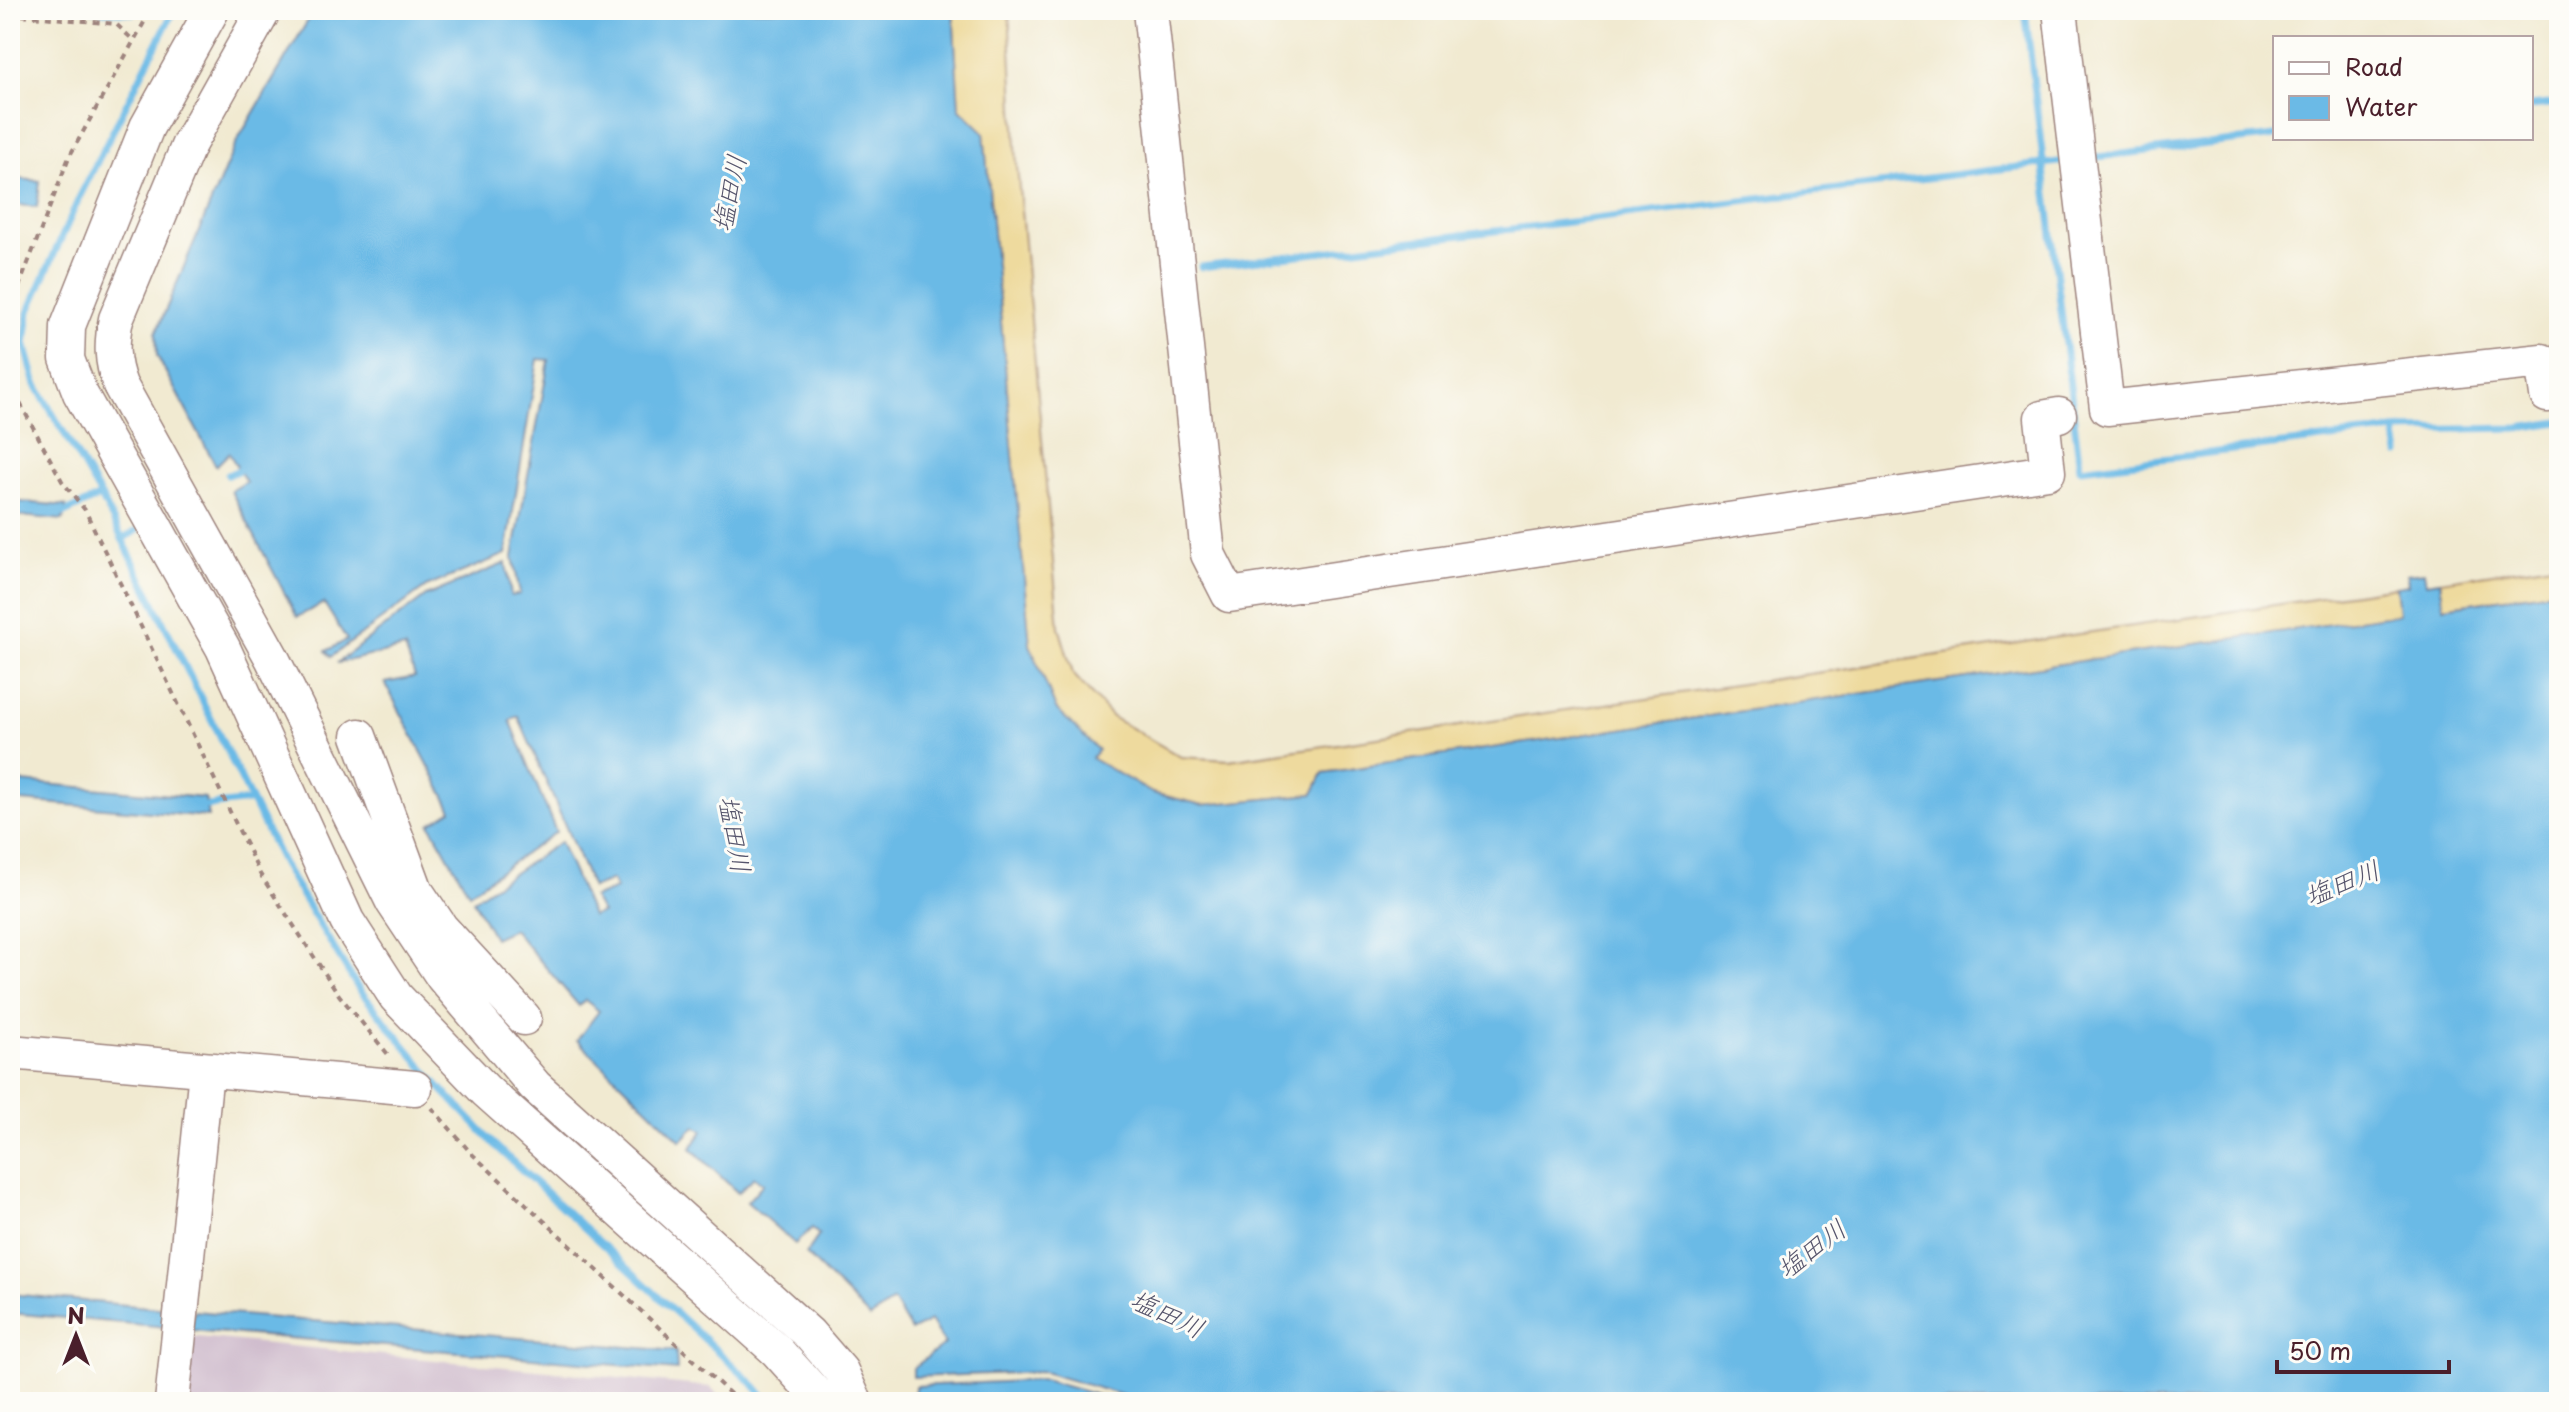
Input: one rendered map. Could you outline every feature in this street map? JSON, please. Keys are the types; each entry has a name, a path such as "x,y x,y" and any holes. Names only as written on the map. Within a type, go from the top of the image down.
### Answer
{"street":[{"path":"212,10 147,127 68,326 67,359 80,393 223,648 347,921 396,997 486,1091 777,1351 823,1402"},
{"path":"264,10 189,144 116,319 111,342 113,365 120,385 404,897 443,977 535,1086 809,1334 841,1371 855,1402"},
{"path":"1150,10 1208,554 1229,595 2048,472 2042,418 2059,415"},
{"path":"2060,10 2107,408 2542,361 2547,395 2559,394"},
{"path":"359,736 404,897 441,928 524,1018"},
{"path":"10,1052 415,1088"},
{"path":"172,1402 206,1071"}],"path":[{"path":"10,310 69,157 151,10"},
{"path":"10,14 116,24 133,40"},
{"path":"10,369 14,392 62,481 78,497 85,510 260,874 339,995 471,1153 739,1402"}],"shaded area":[{"path":"188,1336 711,1387 724,1402 181,1402"}],"sand":[{"path":"953,10 1009,10 1017,166 1059,627 1073,674 1112,717 1181,757 1229,760 2396,587 2400,614 1323,773 1313,794 1203,805 1152,793 1091,758 1097,750 1056,709 1030,645 984,133 959,108"},
{"path":"2559,563 2559,590 2443,607 2440,581"}],"water":[{"name":"塩田川","path":"314,10 953,10 959,108 984,132 1030,645 1056,709 1098,750 1091,758 1152,793 1203,805 1313,794 1323,773 2399,614 2396,587 2408,585 2407,574 2424,572 2426,583 2440,581 2444,607 2559,590 2559,1402 1146,1402 1043,1372 913,1377 913,1368 945,1344 930,1321 911,1331 893,1301 870,1318 806,1254 819,1235 812,1228 795,1244 747,1202 763,1184 754,1177 738,1193 691,1148 703,1131 695,1126 681,1141 577,1040 599,1011 585,1000 579,1006 513,929 494,938 473,900 560,842 592,916 602,913 593,898 616,889 612,880 592,888 518,716 510,720 556,832 469,893 430,824 452,810 385,683 415,677 405,648 337,663 426,596 506,563 511,596 520,594 513,557 549,360 538,359 506,554 426,587 331,657 326,651 347,640 324,603 297,617 231,491 246,482 229,453 216,466 157,356 156,333 236,143"},
{"path":"10,178 40,181 37,207 10,204"},
{"path":"10,501 66,506 63,520 10,515"},
{"path":"10,781 205,798 208,817 10,800"},
{"path":"10,1294 168,1309 166,1327 10,1313"},
{"path":"194,1311 676,1351 677,1370 191,1330"},
{"path":"1044,1380 1122,1402 914,1402 915,1386"}],"waterway":[{"path":"93,10 132,13"},
{"path":"174,10 80,196 29,311 25,344 36,385 101,496 285,868 358,988 434,1081 497,1147 755,1386 768,1402"},
{"path":"2025,10 2080,469 2395,430 2399,454"},
{"path":"2533,106 2559,103"},
{"path":"2089,158 2273,136"},
{"path":"1201,267 2067,161"},
{"path":"2395,430 2519,428 2559,422"},
{"path":"228,475 248,466"},
{"path":"56,513 64,513 101,496"},
{"path":"122,539 136,531"},
{"path":"199,807 249,801"}]}
